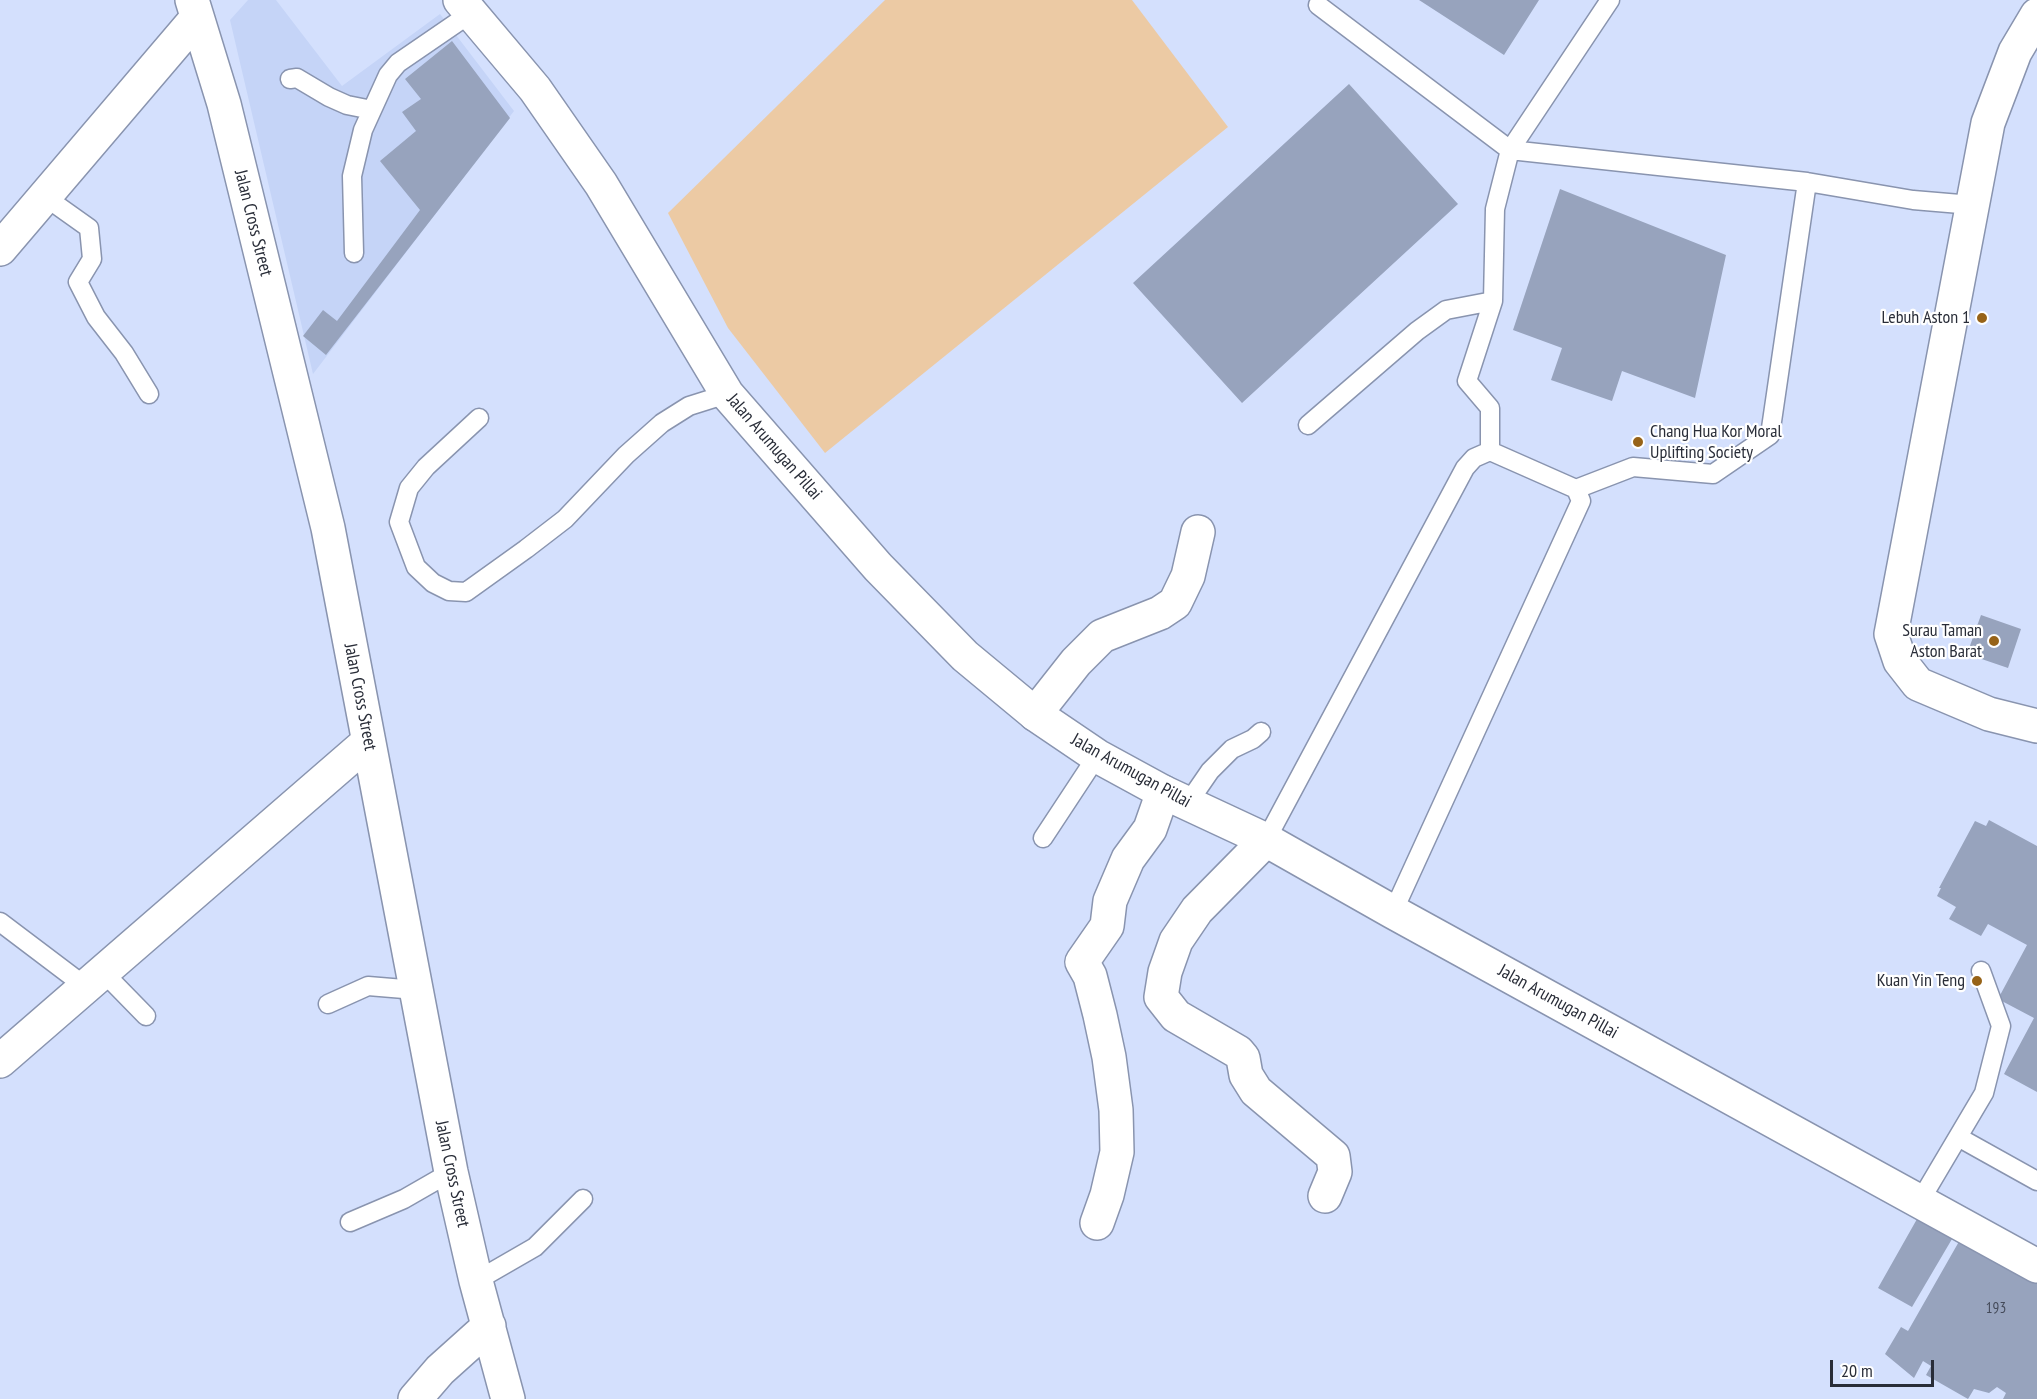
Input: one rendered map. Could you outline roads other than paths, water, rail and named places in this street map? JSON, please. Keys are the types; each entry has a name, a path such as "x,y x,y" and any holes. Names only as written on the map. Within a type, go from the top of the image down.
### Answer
{"street":[{"name":"Jalan Arumugan Pillai","path":"466,7 535,89 601,184 727,394 878,567 965,656 1035,714 1097,756 1176,798 1266,840 2037,1266"},
{"path":"0,249 24,211 194,10"},
{"name":"Jalan Cross Street","path":"194,10 224,104 328,528 451,1172 476,1281 508,1399"},
{"path":"2037,15 2015,52 1988,123 1891,634 1900,662 1918,684 1989,714 2037,726"},
{"path":"1035,714 1076,662 1102,636 1161,613 1175,603 1188,576 1198,532"},
{"path":"0,1061 368,742"},
{"path":"1097,1222 1107,1195 1117,1152 1116,1110 1109,1057 1102,1026 1090,976 1082,962 1107,926 1110,902 1128,860 1150,828 1176,798"},
{"path":"1266,840 1197,910 1176,941 1165,972 1161,997 1176,1016 1238,1052 1243,1059 1246,1076 1256,1090 1333,1156 1335,1172 1325,1196"},
{"path":"416,1399 440,1370 489,1326"}],"lane":[{"path":"1490,451 1490,408 1467,381 1493,301 1495,209 1510,150 1610,0"},
{"path":"1318,5 1510,150 1806,182 1913,200 1972,205"},
{"path":"354,253 352,176 363,130 372,110 388,75 398,63 466,7"},
{"path":"290,79 297,78 347,105 372,110"},
{"path":"1576,489 1633,467 1713,474 1770,435 1806,182"},
{"path":"24,211 89,228 92,259 78,282 96,317 124,353 149,394"},
{"path":"1308,425 1417,331 1446,310 1493,301"},
{"path":"479,418 426,467 409,488 399,522 416,567 433,583 449,591 466,592 565,519 626,455 662,423 689,406 727,394"},
{"path":"1266,840 1465,468 1474,458 1490,451 1576,489 1581,501 1393,912"},
{"path":"1176,798 1210,771 1232,749 1253,739 1261,732"},
{"path":"1043,838 1097,756"},
{"path":"0,922 94,980 146,1016"},
{"path":"1920,1201 1984,1093 2001,1026 1982,971"},
{"path":"328,1004 368,986 416,990"},
{"path":"1958,1137 2037,1181"},
{"path":"350,1222 404,1199 451,1172"},
{"path":"476,1281 535,1247 583,1199"}],"place":[{"name":"Lebuh Aston 1","path":"1982,318"},
{"name":"Chang Hua Kor Moral Uplifting Society","path":"1638,442"},
{"name":"Surau Taman Aston Barat","path":"1994,641"},
{"name":"Kuan Yin Teng","path":"1977,981"}]}
